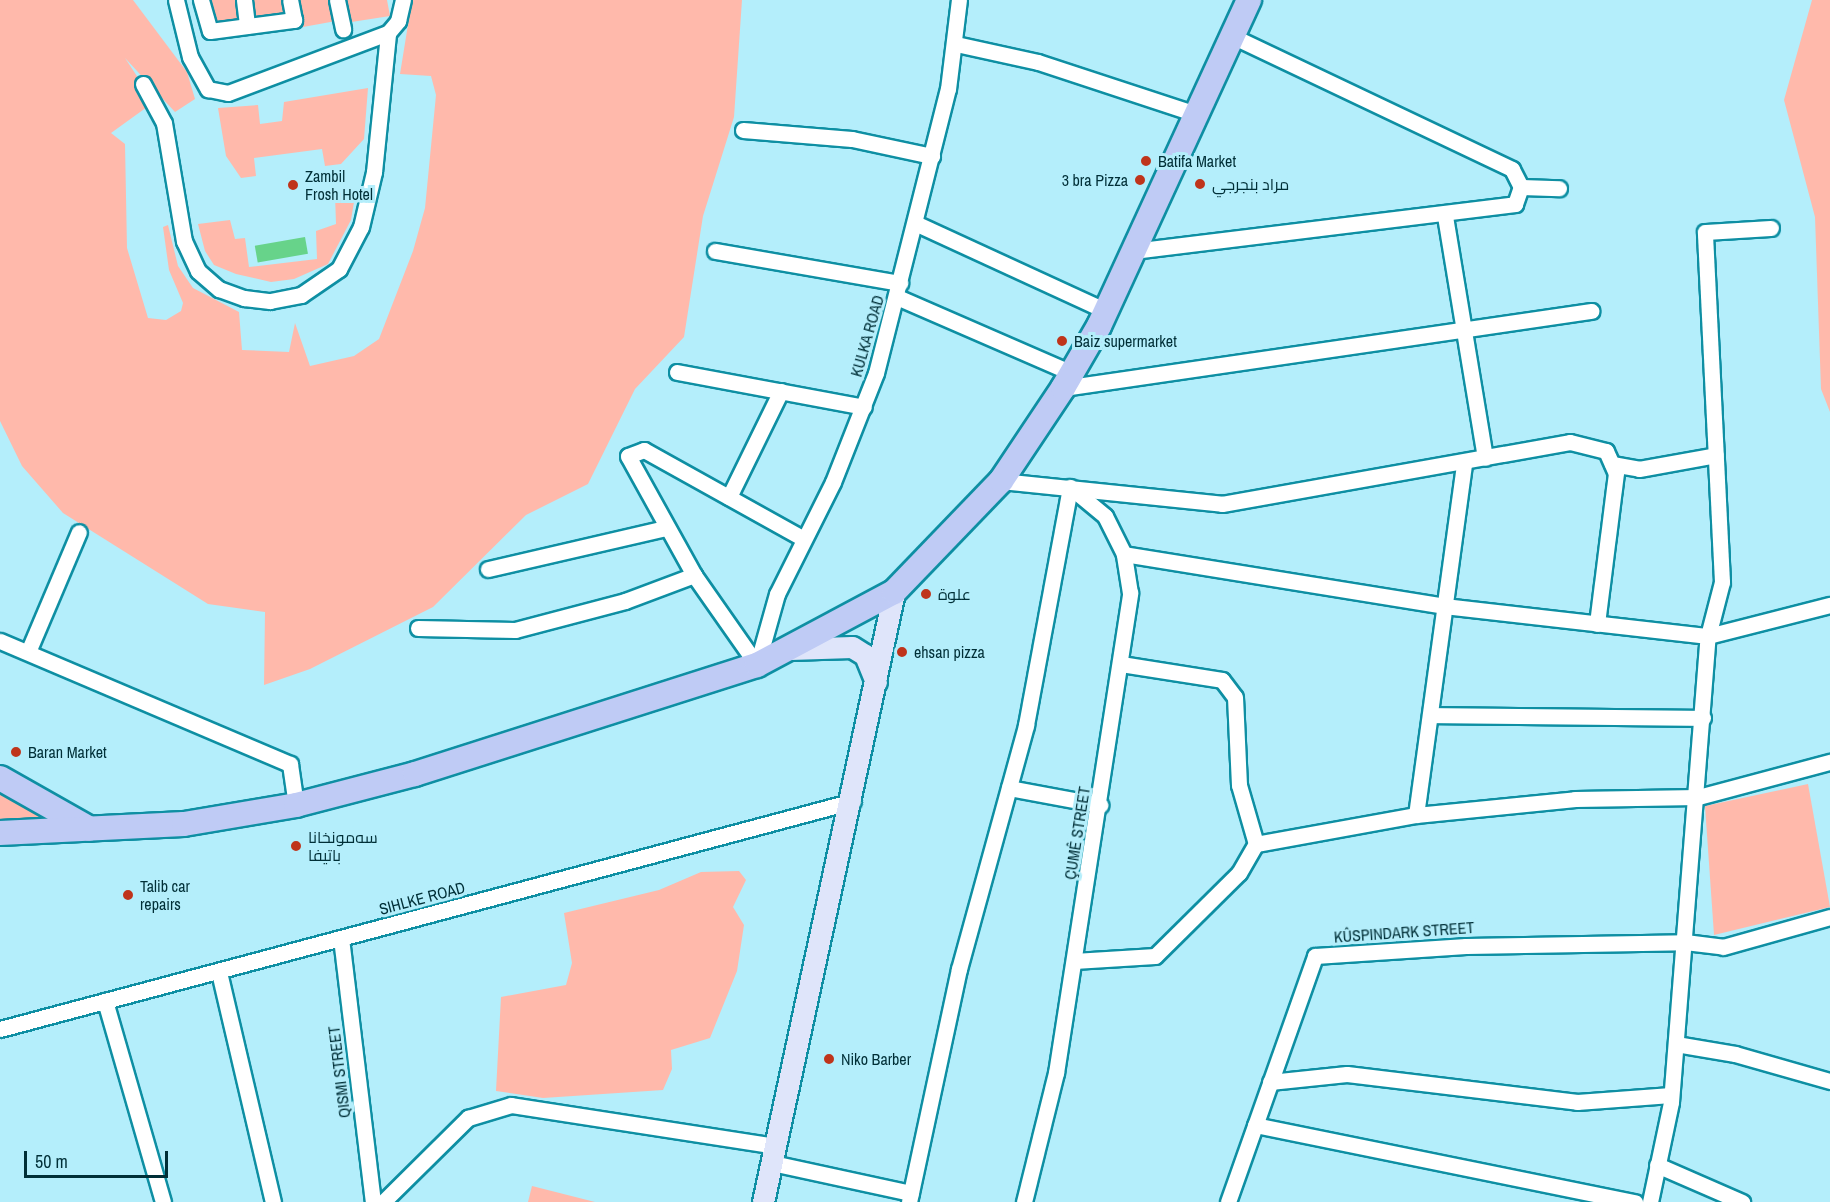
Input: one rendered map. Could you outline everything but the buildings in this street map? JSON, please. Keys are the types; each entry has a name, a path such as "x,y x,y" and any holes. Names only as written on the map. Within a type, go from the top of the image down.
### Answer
{"main road":[{"path":"0,833 184,824 296,805 511,745 757,665 894,592 1002,481 1067,381 1106,310 1249,0"},
{"path":"763,1202 853,801 894,592"},
{"path":"785,649 852,646 865,654 876,682"},
{"path":"0,777 90,829"}],"street":[{"path":"176,0 190,57 208,89 228,93 388,33 398,21 403,0"},
{"path":"201,0 210,31 294,20 291,0"},
{"path":"244,0 247,26"},
{"path":"338,0 343,28"},
{"name":"KULKA ROAD","path":"757,665 765,624 802,538 864,407 899,290 932,156 956,44 959,0"},
{"path":"143,84 164,123 184,242 198,271 219,289 270,301 302,295 339,269 361,227 382,99 388,33"},
{"path":"1133,251 1444,216 1515,204 1521,187 1512,169 1232,36"},
{"path":"956,44 1038,62 1196,114"},
{"path":"742,130 852,139 932,156"},
{"path":"1521,187 1559,188"},
{"path":"1444,216 1460,328 1485,458"},
{"path":"915,223 1106,310"},
{"path":"1650,1202 1671,1095 1698,797 1708,636 1722,582 1705,232 1771,228"},
{"path":"715,251 899,290 1067,381 1591,311"},
{"path":"677,372 864,407"},
{"path":"729,497 782,391"},
{"path":"1002,481 1222,504 1464,463 1570,442 1606,452 1616,473 1597,624"},
{"path":"757,665 694,575 630,466 628,456 636,449 802,538"},
{"path":"1612,464 1639,469 1716,455"},
{"path":"1416,815 1464,463"},
{"path":"383,1202 468,1118 511,1106 774,1154 910,1197 959,969 1026,725 1070,488"},
{"name":"ÇUMÊ STREET","path":"1024,1202 1056,1073 1100,805 1130,593 1124,554 1105,516 1070,488"},
{"path":"488,569 666,528"},
{"path":"28,652 79,532"},
{"path":"1124,554 1444,606 1708,636 1830,605"},
{"path":"418,628 515,630 625,601 694,575"},
{"path":"0,641 290,764 296,805"},
{"path":"1074,961 1155,956 1239,873 1256,844 1239,785 1235,698 1222,680 1121,664"},
{"path":"1430,715 1703,718"},
{"path":"1256,844 1416,815 1575,799 1698,797 1830,762"},
{"path":"1009,788 1100,805"},
{"name":"SIHLKE ROAD","path":"0,1029 853,801"},
{"path":"1685,942 1723,947 1830,917"},
{"name":"QISMI STREET","path":"341,938 373,1202"},
{"name":"KÛSPINDARK STREET","path":"1228,1202 1315,956 1466,946 1685,942"},
{"path":"219,972 273,1202"},
{"path":"105,1001 163,1202"},
{"path":"1676,1044 1735,1054 1830,1081"},
{"path":"1270,1082 1347,1074 1578,1102 1671,1095"},
{"path":"1255,1125 1635,1202"},
{"path":"1657,1165 1742,1202"}],"shaded area":[{"path":"0,0 133,0 187,72 195,99 175,112 125,58 154,102 111,133 125,144 127,248 148,318 166,320 181,311 183,303 169,270 163,227 168,225 178,266 193,288 239,312 242,350 289,352 295,323 310,366 354,356 379,339 413,251 425,208 436,95 431,76 400,74 412,0 742,0 734,117 703,216 684,337 635,389 588,484 526,515 433,607 310,669 264,685 265,612 208,604 63,513 22,466 0,421"},
{"path":"206,0 236,0 241,22 215,24"},
{"path":"253,0 285,0 284,15 255,18"},
{"path":"298,0 332,0 336,21 303,27"},
{"path":"344,0 387,0 390,16 345,23"},
{"path":"1812,0 1830,0 1830,412 1821,389 1815,217 1784,100"},
{"path":"368,88 364,139 341,164 325,166 322,149 254,158 256,176 241,178 226,156 218,108 258,105 260,124 282,121 284,102"},
{"path":"356,190 351,220 328,264 294,279 271,282 236,274 214,265 205,251 198,224 230,220 235,239 245,238 249,267 317,259 316,231 336,224 335,194"},
{"path":"305,237 308,254 258,263 255,246"},
{"path":"1808,784 1830,907 1714,935 1705,806"},
{"path":"0,791 54,824 0,826"},
{"path":"739,871 746,880 733,907 744,925 737,971 710,1038 671,1050 672,1069 663,1090 543,1098 496,1091 501,997 566,985 572,963 564,913 659,890 701,872"},
{"path":"532,1186 595,1202 528,1202"}],"place":[{"name":"Batifa Market","path":"1146,161"},
{"name":"3 bra Pizza","path":"1140,180"},
{"name":"مراد بنجرجي","path":"1200,184"},
{"name":"Zambil Frosh Hotel","path":"293,185"},
{"name":"Baiz supermarket","path":"1062,341"},
{"name":"علوة","path":"926,594"},
{"name":"ehsan pizza","path":"902,652"},
{"name":"Baran Market","path":"16,752"},
{"name":"سه‌مونخانا باتيفا","path":"296,846"},
{"name":"Talib car repairs","path":"128,895"},
{"name":"Niko Barber","path":"829,1059"}]}
